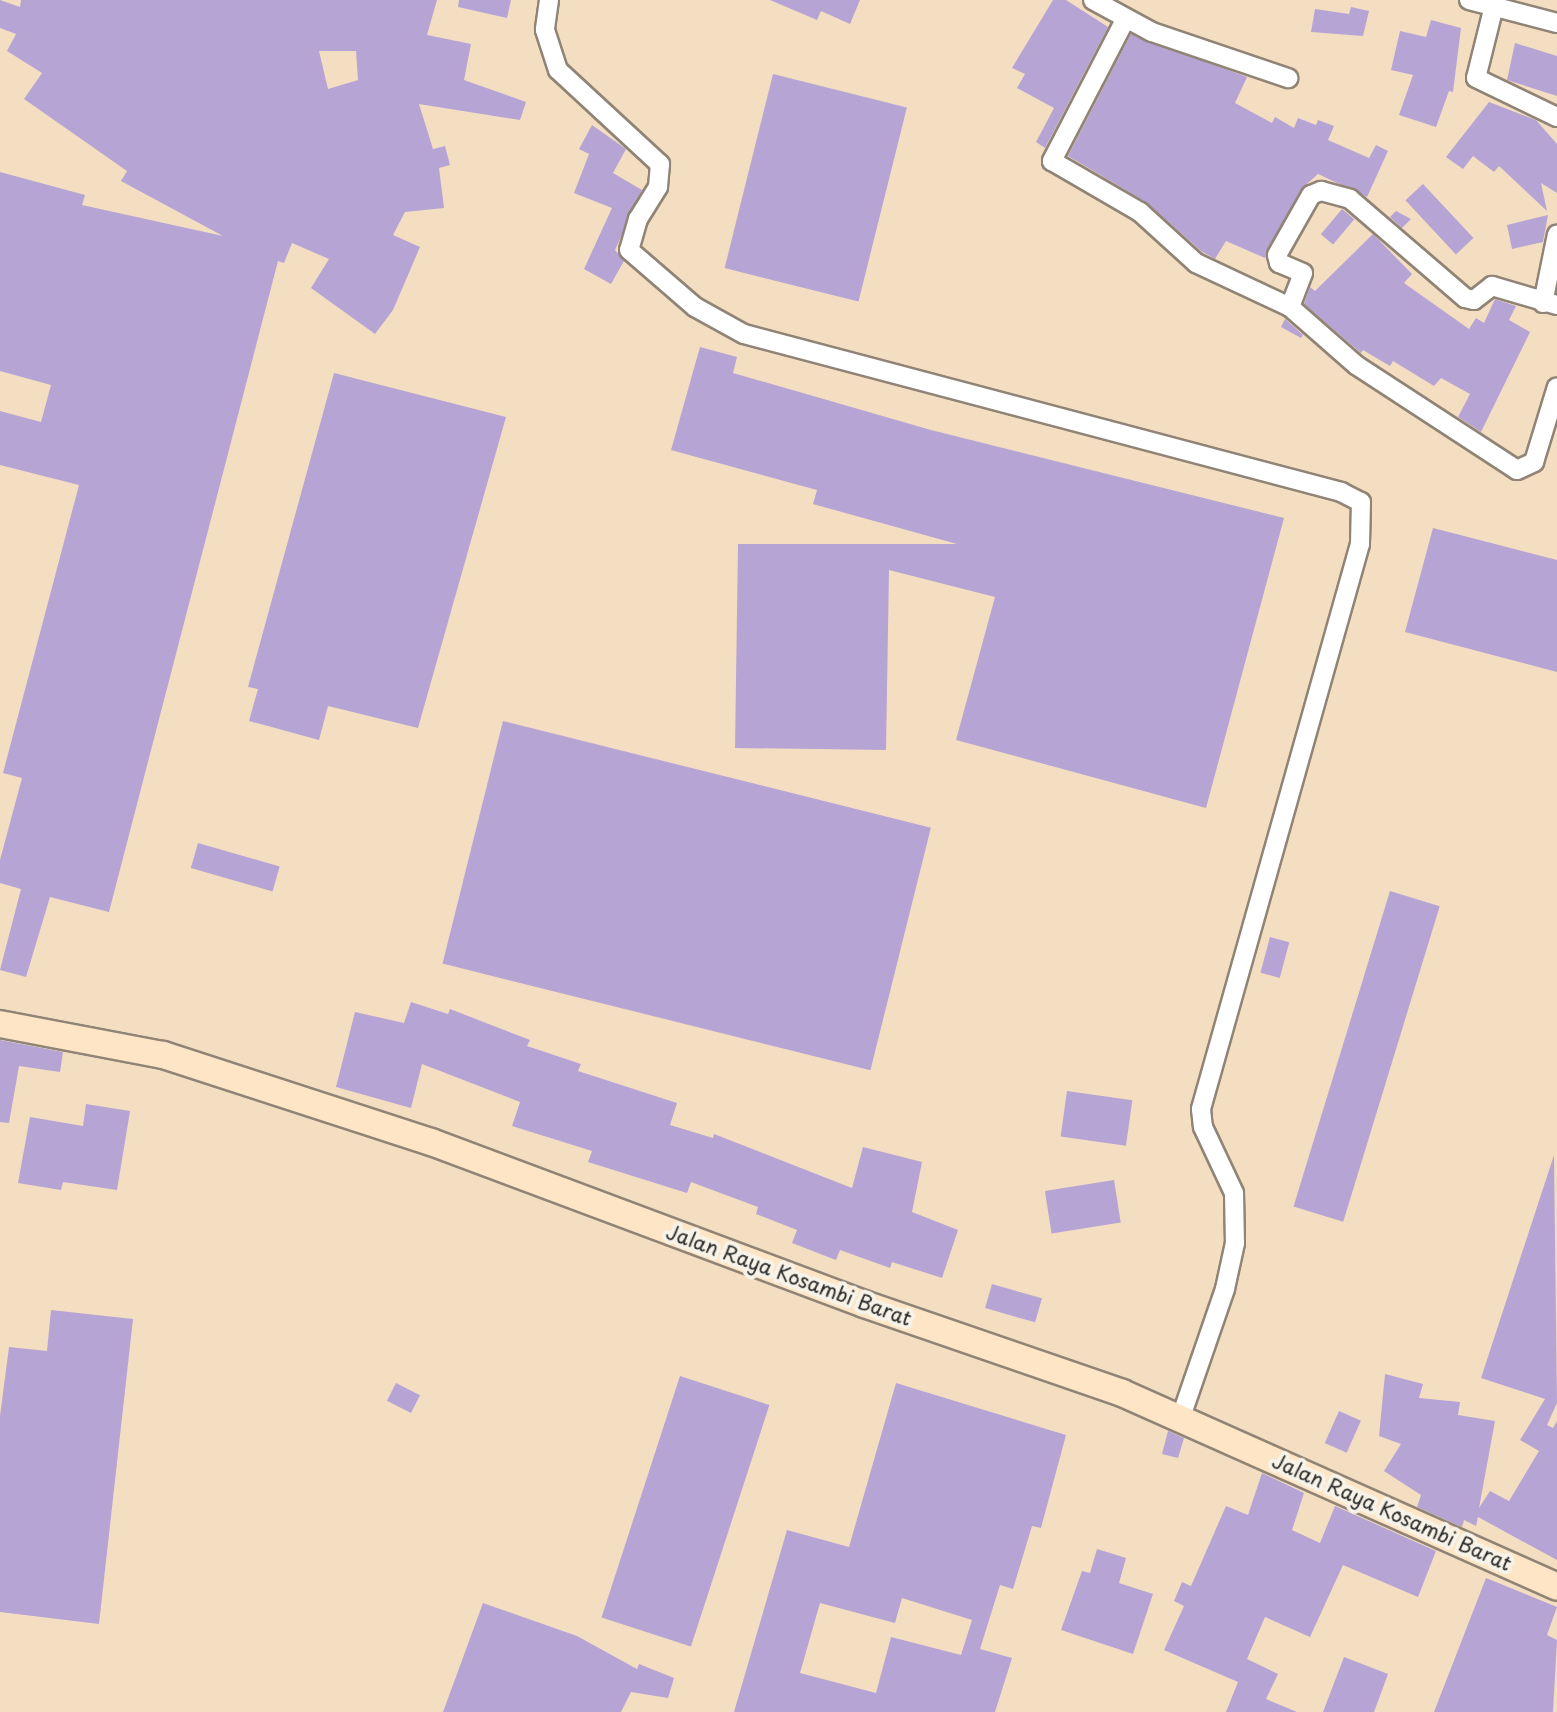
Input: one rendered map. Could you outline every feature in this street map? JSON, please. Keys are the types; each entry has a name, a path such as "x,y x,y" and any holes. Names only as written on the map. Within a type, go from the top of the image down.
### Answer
{"main road":[{"name":"Jalan Raya Kosambi Barat","path":"0,1024 163,1055 394,1129 1181,1417 1557,1587"}],"street":[{"path":"549,0 545,30 558,70 660,164 658,187 638,219 629,250 695,307 744,334 1341,492 1361,502 1360,544 1201,1109 1203,1127 1234,1193 1235,1243 1225,1289 1181,1417"},
{"path":"1093,0 1125,20 1288,78"},
{"path":"1469,0 1557,23"},
{"path":"1494,6 1476,78 1557,117"},
{"path":"1125,20 1052,161 1140,212 1196,263 1290,307 1356,365 1517,470 1534,462 1557,387"},
{"path":"1290,307 1303,273 1279,263 1277,255 1311,195 1321,191 1350,199 1465,298 1474,300 1492,286 1550,304 1557,234"}],"building":[{"path":"0,0 20,7 21,0 437,0 427,35 471,44 464,80 526,102 520,120 419,104 433,149 445,146 450,165 439,168 444,208 405,212 393,235 420,247 393,310 375,334 311,288 329,259 292,243 284,263 278,261 109,912 50,897 26,977 0,970 21,889 0,883 0,860 22,778 3,773 79,485 0,465 0,411 41,422 51,385 0,371 0,172 85,195 82,205 223,236 121,181 127,171 24,99 42,73 7,51 16,34 0,28","holes":["319,51 356,51 358,80 328,89"]},
{"path":"459,0 511,0 507,18 458,7"},
{"path":"770,0 860,0 850,24 821,11 817,20"},
{"path":"1053,0 1066,0 1108,27 1045,148 1036,142 1054,108 1017,88 1025,74 1012,68"},
{"path":"1351,7 1369,11 1363,36 1311,32 1315,9 1349,14"},
{"path":"1431,20 1461,28 1453,92 1449,91 1436,127 1399,115 1413,75 1391,70 1400,31 1426,37"},
{"path":"1131,34 1247,77 1235,103 1272,123 1275,117 1294,128 1298,118 1316,125 1318,120 1334,126 1328,140 1369,158 1376,145 1388,151 1367,197 1318,174 1301,189 1265,258 1226,241 1215,259 1201,251 1146,202 1068,156"},
{"path":"1515,43 1557,56 1557,96 1507,80"},
{"path":"773,74 907,107 859,301 725,268"},
{"path":"1489,102 1536,120 1557,144 1557,193 1541,183 1547,211 1499,166 1494,172 1473,156 1463,169 1446,157"},
{"path":"592,125 626,149 613,173 642,190 615,250 624,261 611,284 584,269 612,208 574,193 589,154 579,149"},
{"path":"1423,184 1473,238 1456,254 1405,200"},
{"path":"1342,209 1354,219 1333,245 1321,234"},
{"path":"1396,211 1411,219 1402,228 1390,217"},
{"path":"1548,215 1543,242 1512,249 1507,225"},
{"path":"1373,234 1412,274 1404,283 1469,329 1476,318 1484,323 1495,299 1516,306 1509,320 1530,332 1481,432 1458,417 1470,394 1441,378 1434,386 1393,361 1390,366 1363,350 1361,353 1304,304 1310,287 1315,291"},
{"path":"1285,319 1303,335 1301,338 1281,327"},
{"path":"700,347 737,357 733,373 931,430 1284,518 1206,808 956,740 995,597 889,570 886,750 735,748 738,544 957,544 813,504 817,490 671,450"},
{"path":"334,373 506,417 418,728 328,706 319,740 249,721 258,689 248,687"},
{"path":"1433,528 1557,560 1557,672 1405,632"},
{"path":"503,721 931,828 870,1070 443,964"},
{"path":"198,843 280,866 273,891 191,868"},
{"path":"1390,891 1440,906 1343,1222 1294,1207"},
{"path":"1270,937 1289,942 1280,978 1260,973"},
{"path":"411,1002 448,1014 450,1009 530,1040 527,1046 581,1064 578,1071 677,1103 670,1125 713,1138 714,1134 852,1188 863,1147 922,1162 912,1212 958,1230 942,1278 892,1262 890,1268 840,1250 836,1260 792,1243 797,1230 756,1214 758,1207 691,1182 687,1193 588,1162 592,1151 512,1126 520,1102 422,1064 411,1108 336,1087 355,1012 404,1023"},
{"path":"0,1040 63,1052 60,1072 19,1066 9,1123 0,1122"},
{"path":"1067,1091 1132,1100 1126,1146 1061,1137"},
{"path":"86,1104 130,1111 117,1190 63,1182 61,1190 18,1183 30,1117 83,1126"},
{"path":"1554,1155 1557,1403 1547,1425 1553,1428 1557,1421 1557,1560 1478,1517 1476,1526 1464,1520 1462,1527 1417,1507 1421,1495 1384,1471 1401,1444 1379,1436 1385,1374 1423,1384 1419,1398 1460,1402 1458,1415 1495,1421 1479,1508 1490,1491 1509,1501 1539,1451 1520,1440 1545,1399 1481,1378"},
{"path":"1114,1180 1121,1222 1052,1233 1045,1191"},
{"path":"992,1284 1042,1298 1035,1322 985,1308"},
{"path":"51,1310 133,1319 99,1624 0,1612 0,1416 9,1347 47,1351"},
{"path":"680,1376 769,1405 691,1647 602,1618"},
{"path":"396,1383 420,1395 411,1413 387,1401"},
{"path":"896,1383 1066,1435 1041,1528 1032,1526 1013,1589 1000,1585 980,1649 1012,1658 995,1712 734,1712 787,1530 849,1547","holes":["902,1598 972,1620 961,1655 891,1637 876,1693 800,1673 820,1603 895,1623"]},
{"path":"1339,1411 1361,1421 1347,1453 1325,1443"},
{"path":"1168,1431 1184,1438 1178,1458 1162,1454"},
{"path":"1262,1473 1304,1493 1292,1530 1320,1543 1335,1506 1436,1551 1418,1597 1343,1565 1310,1637 1265,1617 1247,1659 1278,1674 1266,1699 1297,1712 1226,1712 1238,1682 1164,1650 1184,1606 1174,1601 1182,1582 1191,1586 1226,1506 1248,1515"},
{"path":"1097,1549 1126,1558 1119,1583 1153,1594 1133,1654 1061,1630 1082,1571 1090,1573"},
{"path":"1486,1578 1557,1607 1547,1635 1557,1640 1553,1712 1434,1712"},
{"path":"483,1603 577,1636 637,1669 639,1664 674,1678 668,1698 631,1692 621,1712 443,1712"},
{"path":"1344,1657 1388,1674 1374,1712 1323,1712"}]}
